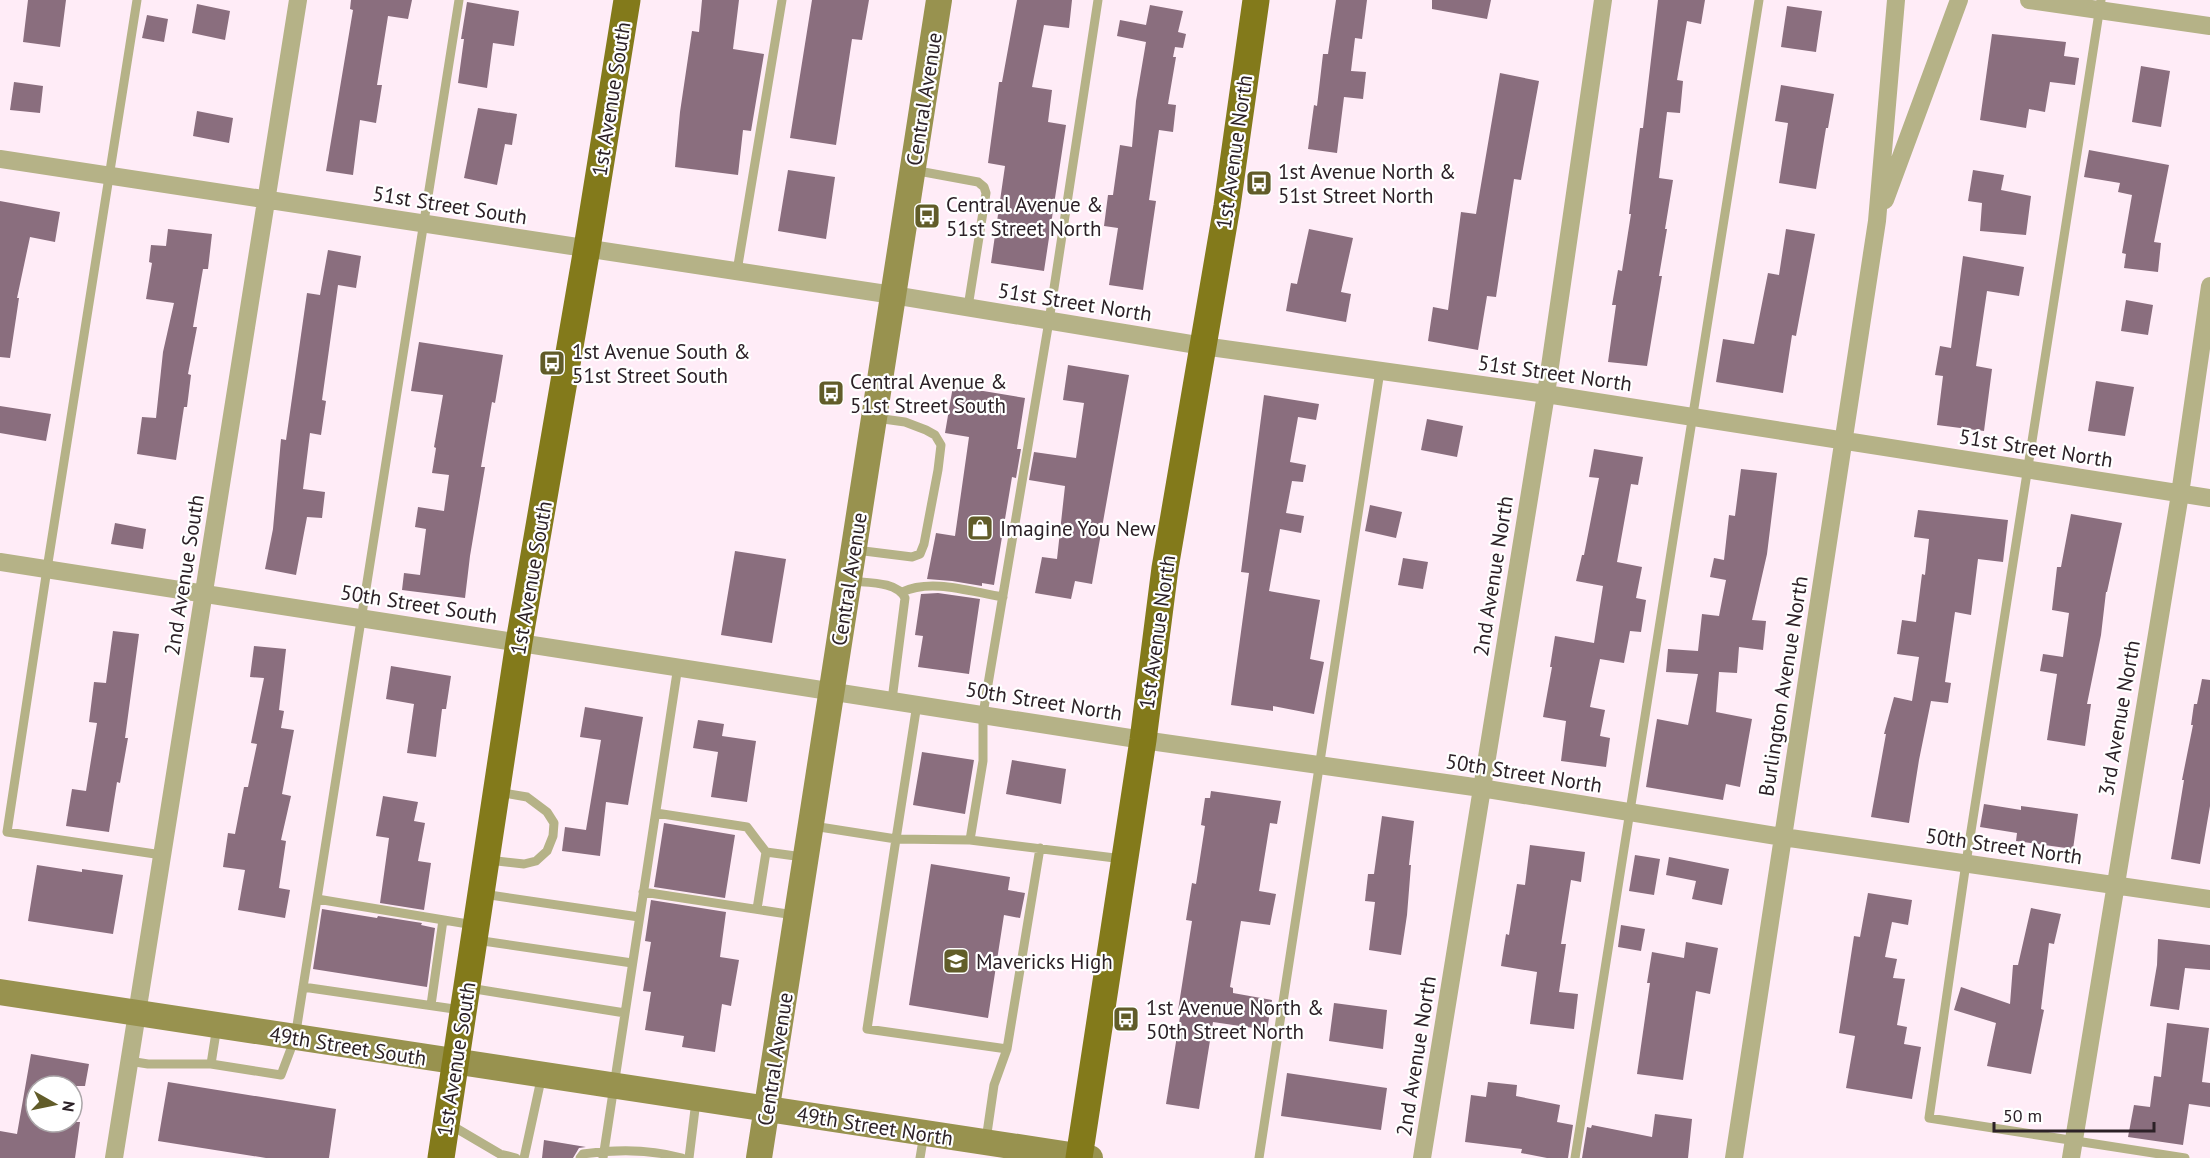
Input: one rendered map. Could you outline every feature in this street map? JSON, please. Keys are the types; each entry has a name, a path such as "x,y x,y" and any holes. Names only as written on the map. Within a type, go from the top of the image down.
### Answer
{"main road":[{"name":"1st Avenue South","path":"441,1158 519,642 627,0"},
{"name":"Central Avenue","path":"759,1158 939,0"},
{"name":"1st Avenue North","path":"1083,1157 1143,740 1165,568 1227,206 1256,0"},
{"name":"49th Street South","path":"0,992 767,1110"},
{"name":"49th Street North","path":"767,1110 1083,1157"}],"street":[{"name":"2nd Avenue South","path":"114,1158 298,0"},
{"name":"2nd Avenue North","path":"1422,1158 1546,394 1603,0"},
{"name":"Burlington Avenue North","path":"1734,1158 1877,221 1896,0"},
{"name":"Burlington Avenue North","path":"1877,221 1959,0"},
{"path":"2029,0 2100,5 2210,26"},
{"name":"51st Street South","path":"0,159 893,295"},
{"name":"3rd Avenue North","path":"2072,1149 2180,494 2210,286"},
{"name":"51st Street North","path":"893,295 1203,346 1546,394 2210,498"},
{"name":"50th Street South","path":"0,562 832,690"},
{"name":"50th Street North","path":"832,690 1143,740 1481,788 1783,837 2210,899"}],"lane":[{"path":"138,0 7,832 162,855"},
{"path":"129,1061 148,1064 211,1064 281,1075 295,1038 459,0"},
{"path":"737,272 782,0"},
{"path":"970,840 983,761 983,714 1049,321 1098,0"},
{"path":"1575,1158 1628,812 1760,0"},
{"path":"2100,5 1966,863 1929,1118 2072,1149 2185,1158"},
{"path":"913,170 978,182 984,187 986,193 968,308"},
{"path":"1259,1158 1380,371"},
{"path":"854,549 912,557 920,554 924,544 938,470 940,445 935,435 905,422 874,418"},
{"path":"849,581 895,588 902,592 905,598 892,700"},
{"path":"902,592 912,587 933,585 1003,597"},
{"path":"603,1154 678,666"},
{"path":"917,704 867,1029 1007,1049"},
{"path":"486,860 524,864 536,861 547,851 553,836 554,823 547,812 527,797 496,792"},
{"path":"656,813 747,827 766,852 805,857"},
{"path":"810,826 896,839 970,840 1125,860"},
{"path":"985,1143 994,1085 1007,1049 1040,848"},
{"path":"757,909 766,852"},
{"path":"643,892 796,915"},
{"path":"481,894 639,918"},
{"path":"317,899 443,920 475,933 632,963"},
{"path":"430,1005 443,920"},
{"path":"303,987 430,1005 465,999 625,1012"},
{"path":"211,1064 218,1026"},
{"path":"524,1158 542,1075"},
{"path":"689,1158 696,1099"},
{"path":"446,1122 500,1154 516,1158"},
{"path":"920,1158 924,1133"},
{"path":"580,1158 583,1154 658,1151 682,1158"}],"building":[{"path":"28,0 66,0 60,47 23,42"},
{"path":"351,0 412,0 408,19 388,16 377,85 382,85 376,123 360,120 353,175 326,171 353,10 350,9"},
{"path":"702,0 739,0 733,49 764,54 751,131 743,130 738,175 675,167 680,112 692,31 699,32"},
{"path":"812,0 869,0 862,40 852,39 836,145 790,138"},
{"path":"1017,0 1072,0 1069,28 1044,25 1032,87 1052,90 1048,122 1066,125 1044,271 991,263 1005,166 988,163 999,82 1002,82"},
{"path":"1336,0 1367,0 1362,39 1355,38 1351,71 1366,72 1363,99 1344,97 1337,153 1308,149 1314,105 1317,106 1323,54 1328,54"},
{"path":"1432,0 1491,0 1487,19 1432,9"},
{"path":"1658,0 1705,0 1701,24 1687,21 1677,80 1683,81 1680,113 1667,112 1659,178 1673,180 1659,276 1662,276 1647,366 1608,362 1616,305 1612,305 1618,270 1622,271 1631,214 1629,214 1640,128 1643,128"},
{"path":"467,2 519,11 514,46 493,43 487,88 458,83 464,39 461,39"},
{"path":"197,4 230,11 225,40 192,33"},
{"path":"1150,5 1183,11 1178,32 1186,34 1183,48 1175,47 1173,57 1176,57 1168,104 1176,105 1173,132 1159,130 1149,200 1156,201 1143,290 1109,285 1118,228 1104,226 1108,195 1113,195 1120,145 1132,147 1136,101 1146,42 1117,36 1120,20 1146,25"},
{"path":"1787,6 1822,11 1816,52 1781,47"},
{"path":"147,15 168,19 164,42 142,38"},
{"path":"1992,34 2066,42 2064,56 2079,58 2075,85 2050,82 2045,112 2029,109 2026,128 1980,120"},
{"path":"2141,66 2170,71 2161,127 2132,122"},
{"path":"1500,73 1539,81 1521,180 1514,179 1496,297 1487,296 1478,350 1428,341 1433,307 1448,310 1461,212 1476,214"},
{"path":"14,82 43,86 40,113 10,110"},
{"path":"1781,85 1834,94 1816,189 1779,183 1788,123 1775,121"},
{"path":"478,108 517,114 512,145 505,144 497,185 464,178"},
{"path":"197,111 233,118 229,143 193,136"},
{"path":"2089,150 2169,165 2154,242 2161,243 2158,272 2124,268 2126,254 2122,253 2132,195 2118,192 2120,183 2084,177"},
{"path":"788,170 835,177 826,239 778,231"},
{"path":"1973,170 2004,175 2001,190 2031,196 2026,235 1980,231 1982,203 1968,201"},
{"path":"0,201 60,212 55,242 30,237 17,298 19,298 10,358 0,357"},
{"path":"168,229 212,234 208,269 203,269 193,327 197,327 188,374 191,375 187,407 184,407 176,460 137,454 142,417 156,418 163,352 174,303 146,299 152,263 149,262 151,245 166,246"},
{"path":"1309,229 1353,238 1341,292 1351,294 1346,322 1286,311 1291,283 1297,284"},
{"path":"1786,229 1815,234 1796,336 1792,335 1783,393 1716,382 1723,339 1754,344 1768,273 1779,275"},
{"path":"328,250 361,256 356,288 338,285 322,400 326,401 321,435 310,433 303,489 325,492 322,518 307,517 296,575 265,569 273,529 281,439 286,440 307,293 320,295"},
{"path":"1963,256 2024,267 2019,296 1987,291 1976,366 1992,369 1984,431 1937,425 1943,376 1935,375 1940,346 1951,348"},
{"path":"2126,300 2153,305 2148,335 2121,331"},
{"path":"419,342 503,355 481,467 485,467 465,598 402,590 404,573 420,575 426,529 415,527 418,507 444,511 449,475 432,473 443,395 411,391"},
{"path":"1068,365 1129,375 1092,584 1075,581 1071,599 1035,593 1042,557 1057,559 1065,486 1029,480 1034,452 1076,458 1084,403 1063,400"},
{"path":"2096,381 2134,387 2125,436 2088,431"},
{"path":"953,386 1025,398 1017,449 1021,449 1016,478 1012,477 994,585 982,583 982,586 927,579 936,533 955,536 969,437 945,433"},
{"path":"1264,395 1319,404 1316,420 1298,417 1290,462 1306,465 1303,482 1292,481 1286,513 1304,516 1301,533 1280,529 1269,591 1320,600 1310,659 1324,662 1314,714 1273,706 1273,711 1231,705 1249,573 1241,572"},
{"path":"0,406 51,414 46,441 0,433"},
{"path":"1427,419 1463,426 1457,457 1421,450"},
{"path":"1594,449 1643,457 1638,485 1631,484 1617,562 1642,567 1636,598 1646,600 1641,632 1630,631 1624,663 1600,659 1590,707 1605,710 1600,736 1610,738 1606,767 1561,761 1566,721 1543,717 1555,636 1594,643 1603,586 1576,581 1582,555 1584,555 1599,478 1589,477"},
{"path":"1741,469 1777,473 1767,554 1752,620 1766,621 1763,650 1739,647 1737,673 1719,672 1716,712 1752,719 1740,787 1726,784 1723,800 1646,787 1657,719 1688,725 1698,674 1666,672 1668,649 1698,651 1702,614 1719,616 1726,580 1710,577 1714,558 1724,560 1729,515 1735,516"},
{"path":"1370,505 1402,512 1396,538 1365,531"},
{"path":"1918,510 2008,520 2003,562 1978,559 1971,615 1955,612 1945,682 1951,683 1948,703 1931,701 1909,823 1871,817 1886,734 1884,734 1894,697 1912,701 1919,657 1897,654 1902,620 1916,622 1922,574 1925,575 1929,539 1914,537"},
{"path":"2071,514 2122,523 2106,592 2101,635 2087,704 2091,704 2085,746 2047,740 2057,674 2040,671 2043,654 2063,657 2069,613 2052,610 2057,567 2061,567"},
{"path":"115,523 146,529 143,549 111,544"},
{"path":"735,551 786,559 772,643 721,635"},
{"path":"1403,558 1428,562 1423,589 1398,585"},
{"path":"938,593 980,599 969,674 918,667 923,636 915,635 921,594"},
{"path":"113,631 139,634 125,738 128,738 120,783 117,782 109,832 66,826 72,789 86,791 97,723 89,722 94,682 106,683"},
{"path":"254,646 286,649 279,710 284,711 281,728 294,730 282,794 291,796 281,840 286,841 279,888 290,890 285,918 238,910 245,870 223,867 228,833 235,834 244,787 248,787 257,744 251,743 264,678 250,677"},
{"path":"391,666 451,676 446,709 442,709 436,757 407,753 414,704 386,699"},
{"path":"2202,679 2210,680 2210,806 2200,864 2171,859 2184,780 2182,780 2193,725 2191,725 2194,704 2197,704"},
{"path":"585,707 643,717 628,805 606,802 600,856 562,851 565,827 586,830 601,740 580,737"},
{"path":"698,720 724,724 722,736 756,741 747,802 711,797 718,752 693,748"},
{"path":"922,752 974,760 965,814 913,805"},
{"path":"1012,760 1066,769 1061,804 1006,794"},
{"path":"1211,791 1281,801 1277,824 1270,823 1259,891 1276,894 1270,925 1241,921 1230,987 1233,988 1233,993 1272,1000 1267,1030 1213,1022 1199,1109 1166,1104 1192,921 1186,920 1192,883 1196,884 1205,826 1201,825 1205,798 1210,798"},
{"path":"383,796 418,802 414,821 425,823 418,861 431,863 424,910 380,903 389,838 376,836"},
{"path":"1984,804 2021,810 2021,806 2078,814 2073,849 2016,841 2017,833 1980,827"},
{"path":"1382,816 1414,821 1407,915 1401,955 1369,950 1375,902 1365,901 1368,874 1374,874"},
{"path":"664,823 735,835 725,898 654,887"},
{"path":"1530,845 1585,852 1581,882 1571,880 1561,944 1566,944 1559,992 1578,994 1574,1029 1530,1024 1537,972 1501,966 1506,934 1509,935 1517,884 1525,885"},
{"path":"1635,855 1660,859 1654,895 1629,891"},
{"path":"1669,857 1729,869 1722,905 1692,899 1696,881 1666,875"},
{"name":"Mavericks High","path":"931,864 1010,877 1008,890 1025,893 1020,918 1004,915 988,1018 909,1005"},
{"path":"37,865 123,875 113,934 28,921"},
{"path":"1868,893 1912,900 1908,925 1892,922 1885,957 1897,959 1893,978 1905,979 1897,1025 1907,1027 1904,1044 1921,1047 1912,1099 1846,1088 1855,1036 1839,1033 1854,936 1860,937"},
{"path":"651,900 726,912 720,957 739,960 731,1006 722,1004 715,1052 682,1047 684,1036 645,1030 651,992 643,991 651,942 645,941"},
{"path":"2031,908 2061,914 2054,944 2049,943 2041,1009 2044,1010 2031,1074 1987,1066 1996,1023 1954,1010 1961,987 2010,1004 2013,965 2018,965"},
{"path":"322,909 422,923 421,925 435,928 427,987 313,969"},
{"path":"1621,925 1645,929 1641,951 1618,947"},
{"path":"2158,939 2210,945 2210,970 2185,968 2179,1010 2150,1006 2157,965"},
{"path":"1686,942 1718,948 1710,994 1696,991 1683,1080 1637,1074 1652,952 1684,958"},
{"path":"1334,1003 1387,1010 1383,1049 1329,1041"},
{"path":"2167,1023 2209,1028 2202,1082 2210,1083 2210,1107 2189,1104 2183,1145 2128,1137 2134,1105 2150,1107 2154,1076 2161,1077"},
{"path":"31,1054 89,1064 85,1086 84,1074 28,1074"},
{"path":"1287,1073 1387,1088 1381,1130 1281,1116"},
{"path":"168,1082 336,1109 329,1158 266,1158 158,1141"},
{"path":"1488,1082 1517,1085 1516,1096 1560,1105 1557,1122 1573,1125 1568,1158 1547,1158 1521,1153 1522,1149 1465,1142 1471,1095 1486,1097"},
{"path":"24,1094 24,1134 78,1134 75,1158 0,1158 0,1131 17,1134"},
{"path":"1655,1114 1692,1119 1688,1158 1582,1158 1587,1127 1591,1128 1592,1125 1652,1137"},
{"path":"544,1140 586,1147 579,1148 573,1158 542,1158"}],"place":[{"name":"1st Avenue North & 51st Street North","path":"1259,183"},
{"name":"Central Avenue & 51st Street North","path":"927,216"},
{"name":"1st Avenue South & 51st Street South","path":"552,363"},
{"name":"Central Avenue & 51st Street South","path":"831,393"},
{"name":"Imagine You New","path":"980,528"},
{"name":"Mavericks High","path":"956,961"},
{"name":"1st Avenue North & 50th Street North","path":"1126,1019"}]}
